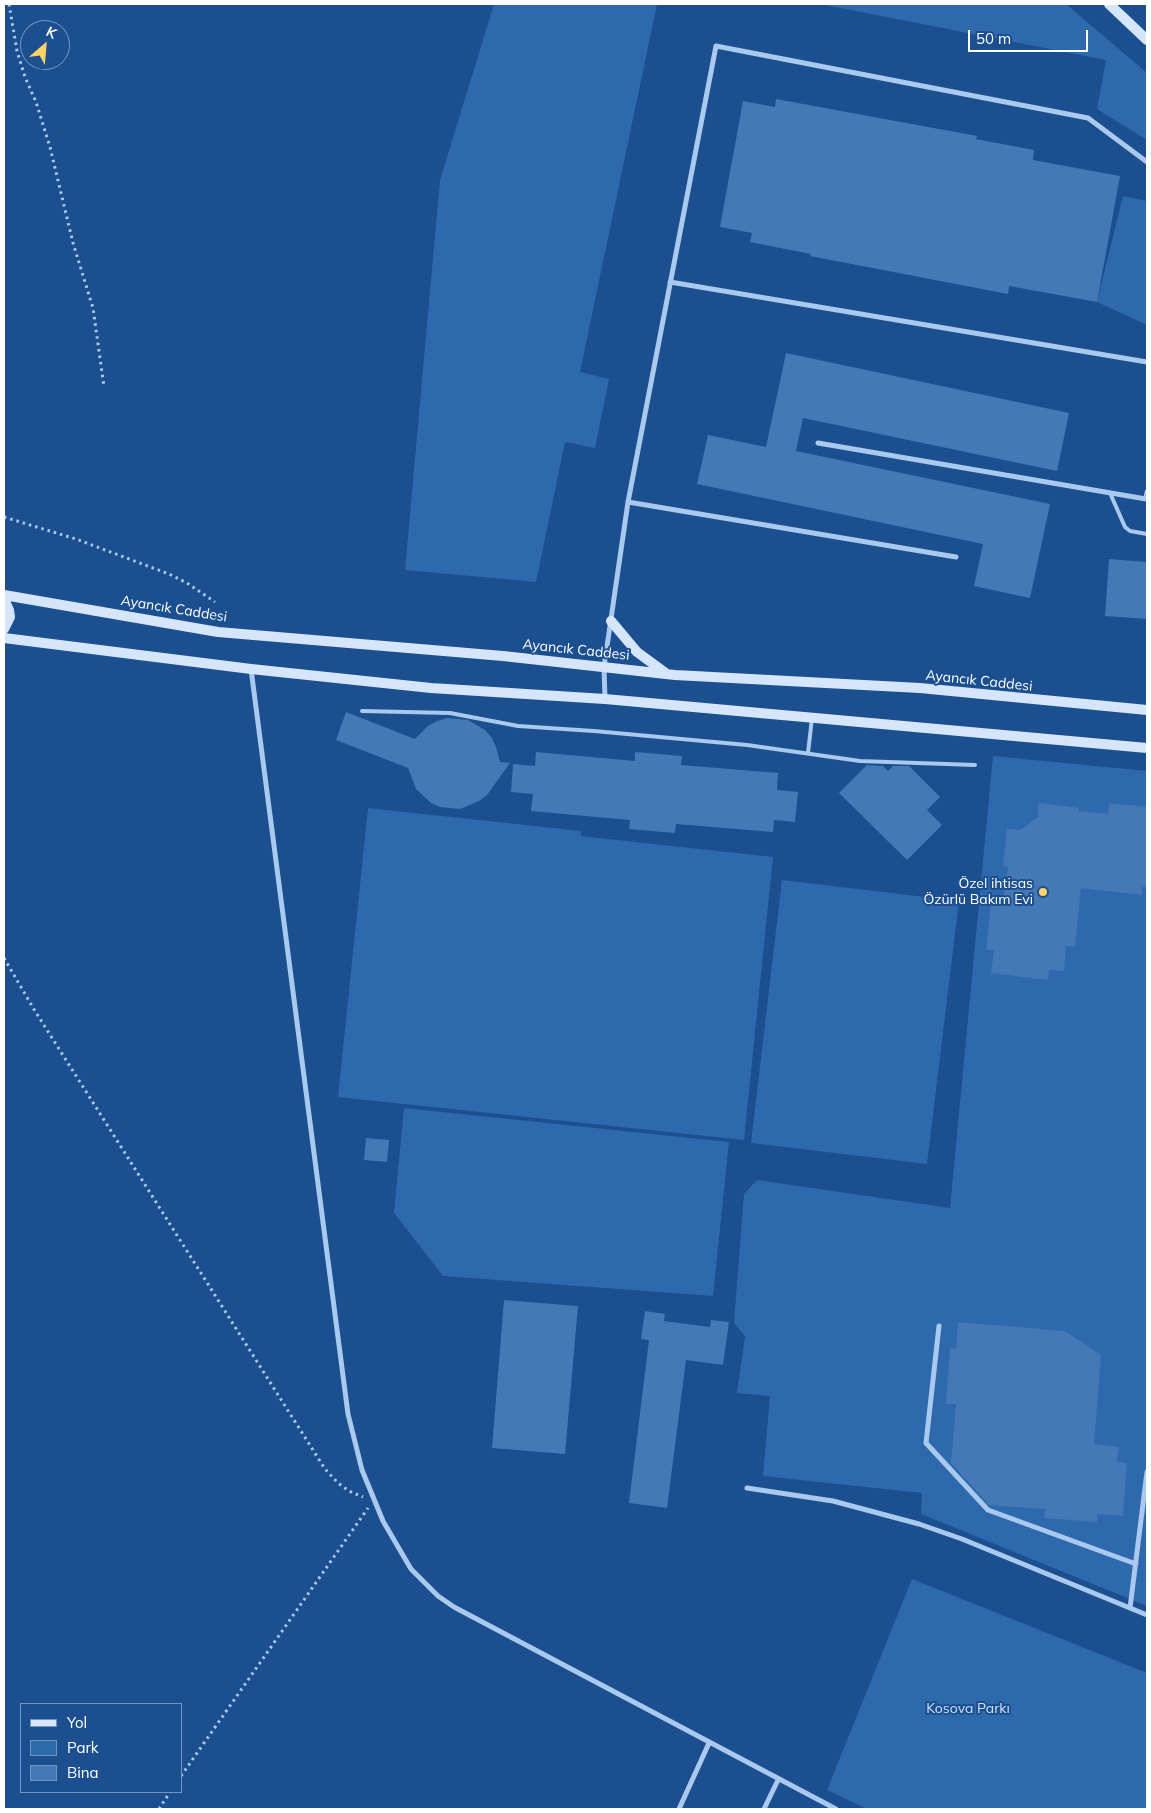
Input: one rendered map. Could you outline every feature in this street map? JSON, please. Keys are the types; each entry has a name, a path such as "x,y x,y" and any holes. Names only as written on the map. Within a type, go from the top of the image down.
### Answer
{"street":[{"path":"1109,4 1147,40"},
{"path":"605,699 604,667 628,502 716,46 1088,118 1147,162"},
{"path":"670,282 1147,362"},
{"path":"818,443 1110,493 1146,498 1147,492"},
{"path":"628,502 956,558"},
{"name":"Ayancık Caddesi","path":"4,595 218,632 503,656 668,674 920,688 1147,710"},
{"path":"4,599 10,610 10,617 4,629"},
{"path":"611,621 637,652 668,674"},
{"path":"4,638 251,669 431,688 605,699 1147,748"},
{"path":"251,669 345,1395 354,1442 373,1500 403,1557 424,1583 454,1608 836,1809"},
{"path":"939,1326 926,1443 988,1510 1136,1564"},
{"path":"1130,1608 1147,1472"},
{"path":"747,1488 832,1501 919,1524 971,1543 1147,1615"},
{"path":"679,1809 708,1743"},
{"path":"764,1809 778,1780"}],"lane":[{"path":"1110,493 1125,527 1130,531 1147,534"},
{"path":"362,711 450,713 518,726 747,745 860,761 975,766"},
{"path":"808,753 812,718"}],"path":[{"path":"9,4 17,51 50,146 73,243 92,308 104,387"},
{"path":"4,517 76,539 170,574 215,602"},
{"path":"4,958 40,1020 324,1469 349,1491 373,1500 182,1775"},
{"path":"158,1809 169,1793"}],"green space":[{"path":"494,4 657,4 580,372 609,379 595,448 565,442 536,582 405,570 440,180"},
{"path":"820,4 1066,4 1147,73 1147,140 1097,109 1106,60"},
{"path":"1123,196 1147,201 1147,325 1097,302"},
{"path":"993,756 1147,771 1147,1606 921,1514 922,1493 763,1476 770,1396 737,1393 745,1336 734,1323 744,1194 757,1180 950,1208"},
{"path":"368,808 581,831 581,836 773,857 744,1140 338,1097"},
{"path":"782,880 959,901 927,1164 751,1143"},
{"path":"404,1108 729,1142 713,1296 443,1276 394,1213"},
{"name":"Kosova Parkı","path":"912,1579 1147,1673 1147,1809 867,1809 827,1790"}],"building":[{"path":"776,99 977,136 976,139 1034,150 1033,160 1120,176 1097,302 1009,286 1008,294 810,256 811,254 750,242 752,233 720,227 743,101 775,107"},
{"path":"786,353 1069,413 1057,471 803,418 796,451 1050,504 1030,598 974,586 983,544 697,484 708,435 766,447"},
{"path":"1109,559 1147,562 1147,619 1105,616"},
{"path":"346,712 415,739 428,726 437,721 447,718 468,720 485,730 492,738 500,762 510,763 487,795 479,801 460,809 440,807 431,803 416,789 408,768 336,740"},
{"path":"536,752 635,761 635,752 682,756 681,765 778,773 777,790 798,792 795,822 774,820 773,832 676,824 675,833 629,829 630,820 531,811 533,794 511,792 513,764 535,766"},
{"path":"867,765 883,766 888,771 893,766 909,766 940,797 927,810 942,825 907,860 839,793"},
{"name":"Özel ihtisas Özürlü Bakım Evi","path":"1039,803 1079,808 1079,811 1108,814 1109,803 1147,807 1147,887 1142,887 1142,895 1081,888 1075,947 1066,946 1064,971 1049,970 1048,980 991,973 994,950 986,950 992,895 1004,896 1008,867 1003,866 1007,829 1020,830 1038,817"},
{"path":"366,1138 389,1140 387,1162 364,1160"},
{"path":"504,1300 578,1306 565,1454 492,1448"},
{"path":"645,1311 665,1314 664,1321 710,1327 711,1320 729,1322 723,1365 686,1360 667,1508 629,1503 649,1340 641,1339"},
{"path":"958,1322 1065,1331 1101,1355 1094,1444 1119,1447 1117,1462 1127,1463 1123,1516 1097,1514 1097,1522 1044,1518 1045,1509 989,1505 951,1463 956,1404 946,1404 950,1348 956,1349"}],"place":[{"name":"Özel ihtisas Özürlü Bakım Evi","path":"1043,892"}]}
